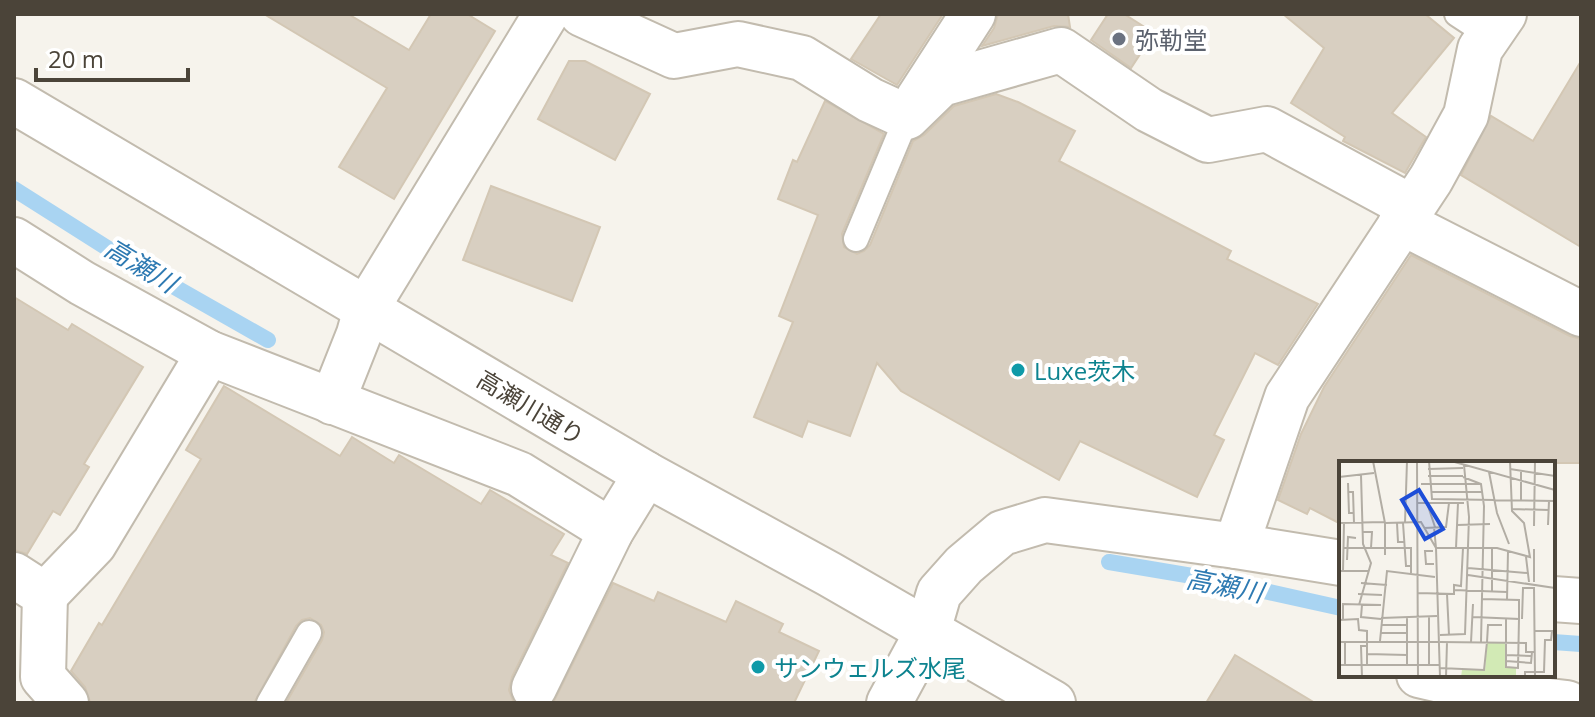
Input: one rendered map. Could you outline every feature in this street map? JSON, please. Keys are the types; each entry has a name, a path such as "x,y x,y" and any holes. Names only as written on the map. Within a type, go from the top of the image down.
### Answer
{"street":[{"path":"332,402 363,322 546,14"},
{"path":"582,14 674,56 738,44 802,58 870,100 907,117"},
{"path":"907,117 973,14"},
{"path":"1236,546 1287,397 1431,179 1466,115 1483,21"},
{"path":"907,117 941,84 1061,50 1149,110 1208,140 1267,129 1406,214 1581,314"},
{"name":"高瀬川通り","path":"14,101 363,322 646,474 1053,703"},
{"path":"14,240 82,283 209,353 519,474 611,531"},
{"path":"66,703 43,677 30,585 94,544 209,353"},
{"path":"534,688 611,531 646,474"},
{"path":"889,703 928,631 939,593 964,565 1002,533 1045,520 1339,563"},
{"path":"1555,599 1581,601"},
{"path":"1428,677 1514,697 1567,703"}],"lane":[{"path":"856,239 907,117"},
{"path":"269,703 309,633"}],"building":[{"path":"264,14 348,14 409,50 431,14 467,14 495,31 394,199 339,167 387,88"},
{"path":"881,14 943,14 897,85 851,59"},
{"path":"998,14 1068,14 1070,27 1054,26 982,46 994,28"},
{"path":"1108,14 1124,14 1154,33 1131,68 1091,40"},
{"path":"1283,14 1425,14 1454,38 1392,113 1426,137 1405,173 1343,141 1345,137 1291,103 1324,48"},
{"path":"569,61 585,61 650,94 615,160 538,119"},
{"path":"1581,61 1581,247 1461,175 1491,116 1533,141"},
{"path":"996,94 1075,131 1059,161 1231,251 1227,259 1318,304 1278,365 1255,353 1214,435 1224,440 1197,497 1080,441 1059,480 901,391 877,363 850,436 808,421 802,437 754,417 793,322 779,316 818,215 778,199 793,160 797,162 825,101 884,134 842,234 844,247 857,254 870,245 913,141 924,135 954,106"},
{"path":"491,186 600,227 572,301 463,260"},
{"path":"1411,255 1581,339 1581,463 1339,461 1339,523 1310,508 1307,514 1278,500 1301,434 1324,387"},
{"path":"14,297 68,330 72,324 143,367 84,464 89,467 60,515 53,511 27,554 14,550"},
{"path":"224,386 340,456 352,437 394,463 399,455 481,504 490,490 564,534 551,555 568,563 512,677 509,690 514,703 286,703 322,640 324,632 321,625 310,618 296,626 254,703 90,702 85,687 71,671 201,459 186,450"},
{"path":"613,583 654,601 658,592 726,622 736,601 783,624 779,632 819,651 794,703 553,703"},
{"path":"1235,655 1315,703 1206,703"}],"waterway":[{"name":"高瀬川","path":"14,189 115,253 268,340"},
{"name":"高瀬川","path":"1109,562 1210,579 1339,608"},
{"name":"高瀬川","path":"1555,642 1581,644"}],"place":[{"name":"弥勒堂","path":"1119,39"},
{"name":"Luxe茨木","path":"1018,370"},
{"name":"サンウェルズ水尾","path":"758,667"}]}
